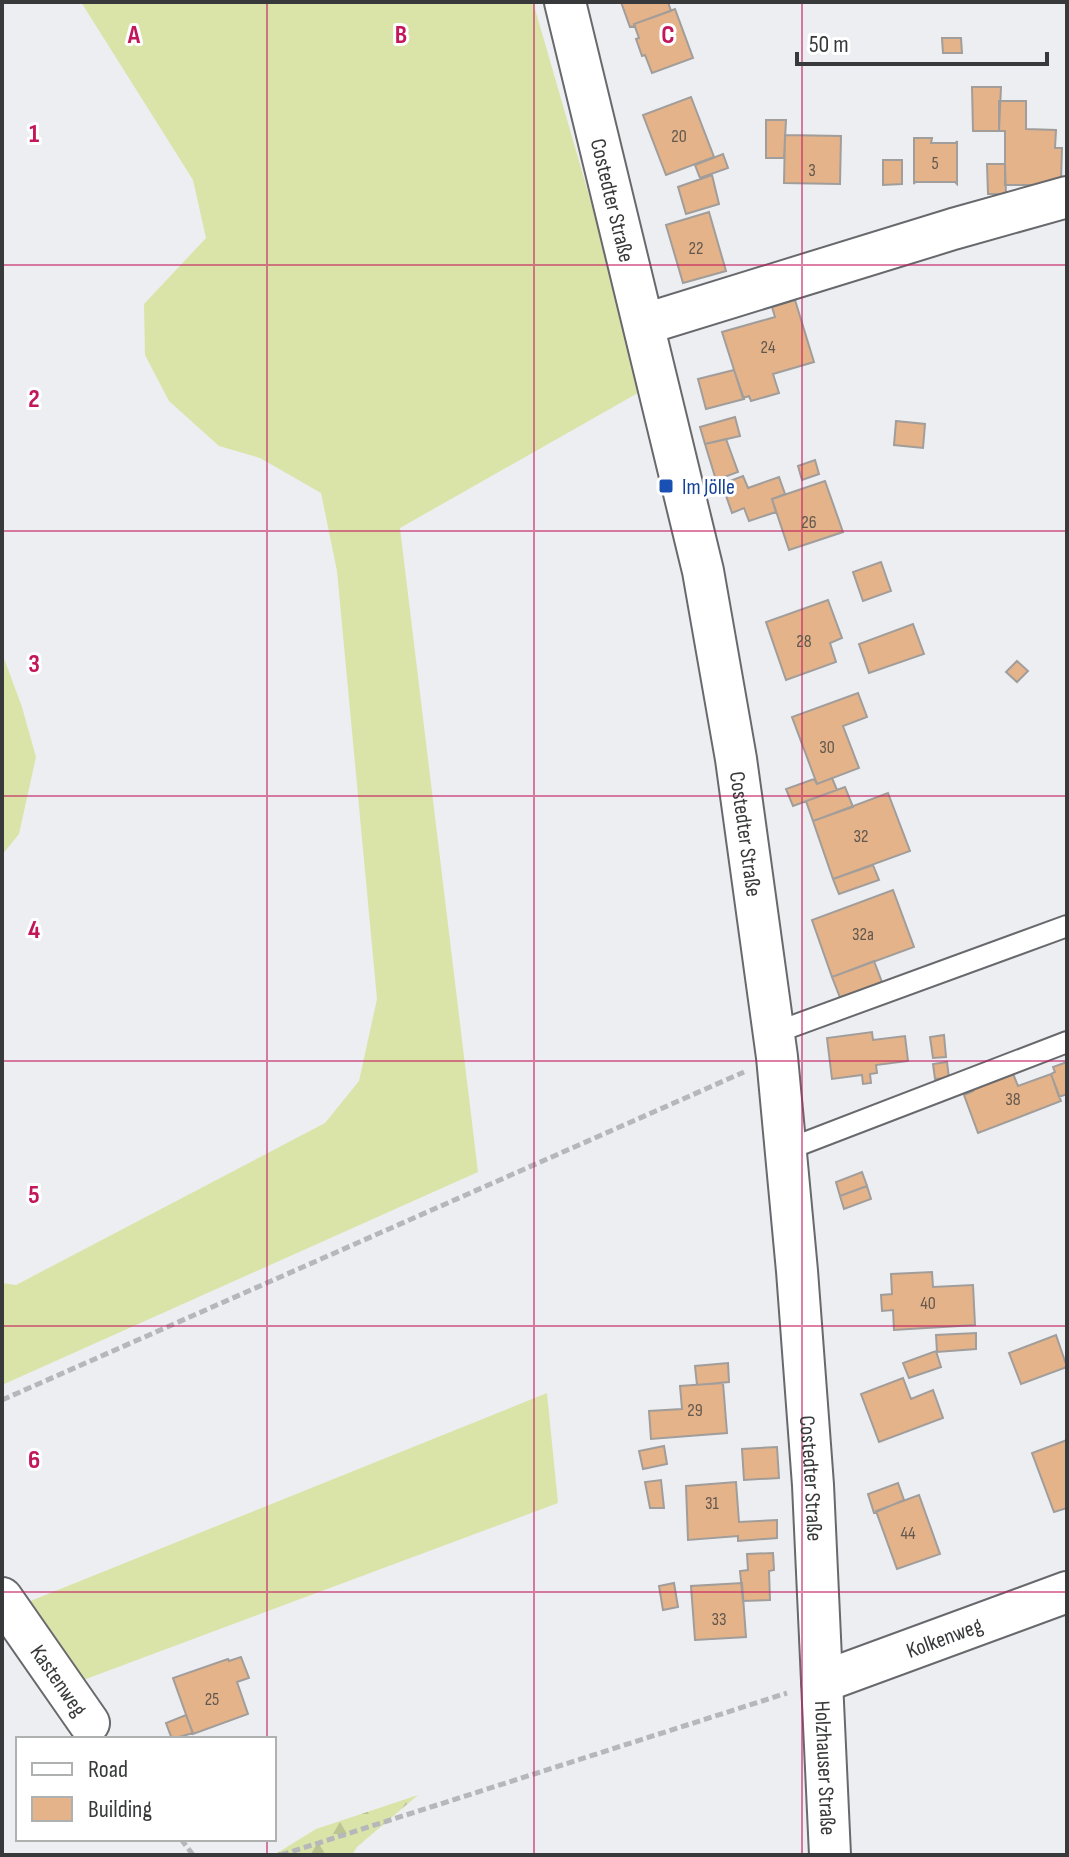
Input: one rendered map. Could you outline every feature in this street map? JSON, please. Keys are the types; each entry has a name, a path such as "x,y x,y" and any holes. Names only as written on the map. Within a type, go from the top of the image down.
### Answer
{"street":[{"name":"Costedter Straße","path":"565,2 703,571 736,759 776,1045 786,1150 813,1485 822,1682"},
{"path":"645,324 938,233 1067,197"},
{"name":"Kolkenweg","path":"822,1682 1067,1592"},
{"name":"Kastenweg","path":"2,1598 89,1723"},
{"name":"Holzhauser Straße","path":"822,1682 830,1855"}],"lane":[{"path":"776,1045 1067,926"},
{"path":"786,1150 1067,1042"}],"path":[{"path":"2,1400 776,1045"},
{"path":"281,1855 822,1682"}],"green space":[{"path":"81,2 533,2 645,389 400,528 478,1172 2,1385 2,1283 16,1285 325,1123 359,1081 377,999 337,571 321,493 260,458 219,446 169,401 145,355 144,304 206,238 193,180"},
{"path":"2,653 36,757 19,834 2,855"},
{"path":"547,1393 558,1503 78,1682 23,1604"},
{"path":"418,1795 357,1847 352,1855 274,1855 316,1829"}],"building":[{"path":"621,2 668,2 671,11 630,27"},
{"path":"675,9 693,58 652,73 645,55 642,56 634,24"},
{"path":"942,38 961,38 962,53 943,53"},
{"path":"972,87 1001,87 999,131 973,131"},
{"path":"691,97 714,157 666,175 643,115"},
{"path":"999,101 1026,101 1026,129 1056,130 1055,148 1062,148 1061,182 1055,185 1005,185 1005,131 999,131"},
{"path":"766,120 786,120 784,158 766,158"},
{"path":"785,135 841,136 840,184 784,183"},
{"path":"914,138 932,138 931,143 957,141 957,184 914,184"},
{"path":"723,154 728,168 700,178 695,165"},
{"path":"883,160 902,160 902,184 883,185"},
{"path":"987,164 1005,164 1006,194 988,194"},
{"path":"712,175 719,204 686,214 678,187"},
{"path":"709,212 726,271 683,283 666,225"},
{"path":"795,300 814,362 773,374 779,393 751,401 749,396 743,398 722,332 775,317 772,307"},
{"path":"734,370 744,399 706,409 698,379"},
{"path":"735,417 740,436 705,444 700,427"},
{"path":"896,421 925,424 923,448 894,445"},
{"path":"726,439 738,472 716,480 705,444"},
{"path":"815,460 819,474 802,480 798,466"},
{"path":"743,476 748,488 779,477 785,494 772,499 776,512 749,521 744,508 732,513 722,484"},
{"path":"825,481 843,532 789,550 772,499"},
{"path":"881,562 891,591 863,601 853,572"},
{"path":"828,600 842,638 830,643 836,662 786,680 766,622"},
{"path":"913,624 924,654 869,673 859,644"},
{"path":"1017,661 1028,671 1017,682 1006,672"},
{"path":"858,693 867,717 843,726 859,768 817,784 792,717"},
{"path":"832,778 837,790 793,806 786,789 814,779 817,784"},
{"path":"845,787 853,807 813,821 806,801"},
{"path":"888,793 910,851 833,879 813,821"},
{"path":"873,865 879,880 839,894 833,879"},
{"path":"893,890 914,947 832,977 812,920"},
{"path":"874,961 883,985 841,1000 832,977"},
{"path":"872,1032 873,1040 905,1036 908,1061 876,1065 877,1073 870,1074 871,1083 863,1084 862,1075 832,1079 827,1038"},
{"path":"944,1035 946,1057 933,1058 930,1037"},
{"path":"947,1062 949,1078 935,1079 933,1064"},
{"path":"1067,1062 1067,1094 1059,1097 1051,1074 1055,1072 1053,1067"},
{"path":"1011,1069 1018,1086 1051,1074 1061,1101 978,1133 964,1095 973,1091 969,1085"},
{"path":"862,1172 867,1186 840,1196 836,1182"},
{"path":"867,1186 871,1199 844,1209 840,1196"},
{"path":"932,1272 933,1287 973,1285 975,1325 894,1330 893,1310 882,1311 881,1295 892,1294 891,1274"},
{"path":"976,1333 976,1349 937,1352 936,1335"},
{"path":"1056,1335 1067,1367 1021,1384 1009,1353"},
{"path":"936,1351 941,1367 909,1378 903,1363"},
{"path":"728,1363 729,1382 697,1385 695,1366"},
{"path":"903,1378 911,1399 933,1390 943,1418 879,1442 861,1394"},
{"path":"723,1383 727,1433 651,1439 649,1411 682,1409 680,1386"},
{"path":"1067,1440 1067,1508 1054,1512 1032,1453"},
{"path":"664,1446 667,1464 643,1469 639,1451"},
{"path":"777,1447 779,1478 744,1480 742,1449"},
{"path":"661,1480 664,1508 650,1508 645,1482"},
{"path":"736,1482 739,1522 777,1520 777,1538 738,1541 738,1536 688,1540 686,1486"},
{"path":"898,1483 904,1500 874,1513 868,1494"},
{"path":"919,1495 940,1554 897,1569 876,1511"},
{"path":"773,1553 774,1570 769,1571 770,1600 743,1601 740,1571 748,1570 747,1554"},
{"path":"674,1583 678,1607 663,1610 659,1586"},
{"path":"742,1583 746,1637 695,1640 691,1586"},
{"path":"241,1657 249,1678 237,1682 248,1714 193,1734 173,1678"},
{"path":"186,1715 193,1733 171,1737 166,1723"}],"place":[{"name":"Im Jölle","path":"666,486"}]}
